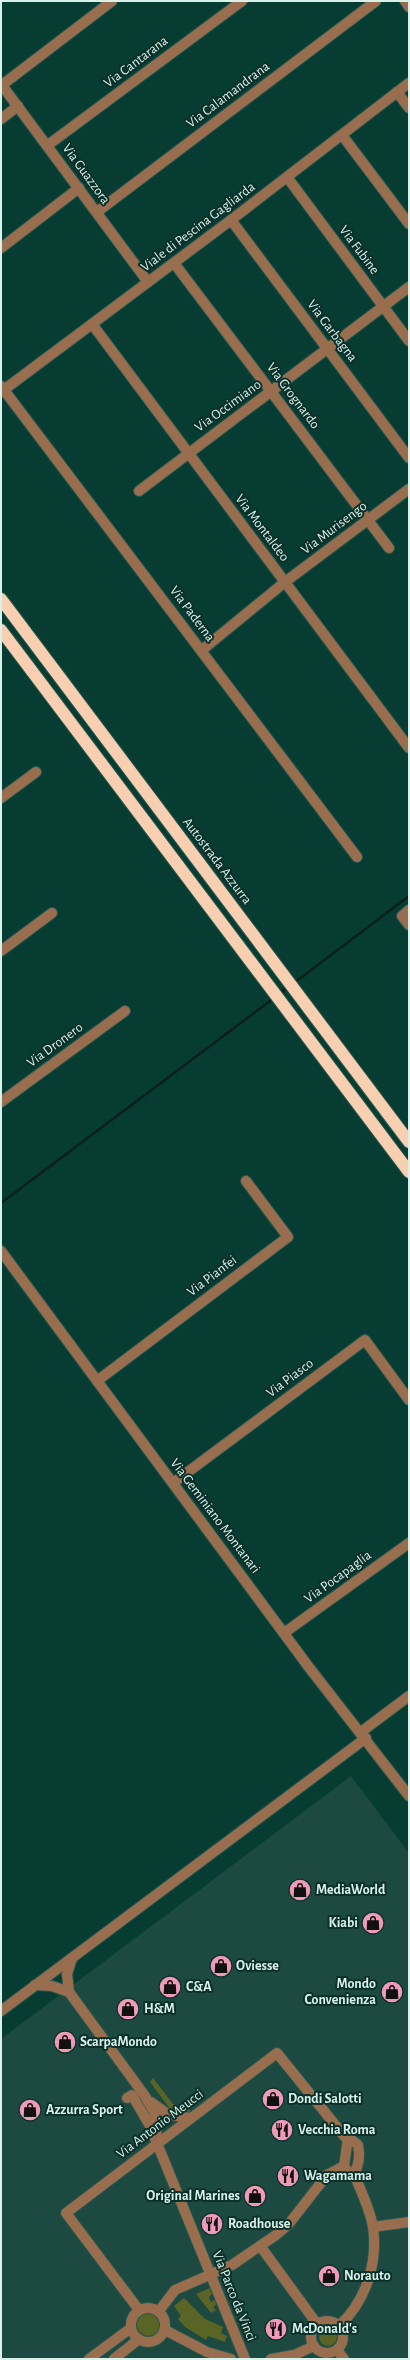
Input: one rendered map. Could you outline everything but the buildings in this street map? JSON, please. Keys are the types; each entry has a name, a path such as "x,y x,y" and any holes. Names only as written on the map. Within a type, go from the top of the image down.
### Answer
{"highway":[{"name":"Autostrada Azzurra","path":"1,598 409,1142"},
{"path":"1,630 409,1172"}],"street":[{"path":"1,84 112,1"},
{"name":"Via Cantarana","path":"48,145 242,1"},
{"name":"Via Calamandrana","path":"97,212 376,1"},
{"path":"405,1 409,7"},
{"name":"Viale di Pescina Gagliarda","path":"2,389 174,263 409,83"},
{"name":"Via Guazzora","path":"1,84 48,145 148,282"},
{"path":"397,92 409,108"},
{"path":"1,118 18,106"},
{"path":"342,135 409,224"},
{"name":"Via Fubine","path":"287,177 409,341"},
{"path":"1,248 79,188"},
{"name":"Via Garbagna","path":"231,220 409,458"},
{"name":"Via Grognardo","path":"174,263 389,548"},
{"name":"Via Occimiano","path":"139,491 409,287"},
{"name":"Via Montaldeo","path":"92,324 187,454 286,582 409,748"},
{"name":"Via Paderna","path":"2,389 202,650 357,857"},
{"name":"Via Murisengo","path":"202,650 286,582 409,489"},
{"path":"1,798 36,772"},
{"path":"1,951 52,913"},
{"path":"405,913 409,925"},
{"name":"Via Dronero","path":"1,1102 125,1011"},
{"name":"Via Pianfei","path":"97,1381 288,1237 246,1180"},
{"name":"Via Geminiano Montanari","path":"1,1251 284,1633 409,1796"},
{"name":"Via Piasco","path":"173,1483 365,1340 409,1400"},
{"name":"Via Pocapaglia","path":"284,1633 409,1543"},
{"path":"1,2011 363,1735 409,1696"},
{"path":"72,1958 67,1974 69,1992 145,2096 154,2112 157,2124 156,2145"},
{"path":"35,1985 52,1986 69,1992"},
{"name":"Via Antonio Meucci","path":"139,2310 66,2213 277,2053 349,2142"},
{"name":"Via Parco da Vinci","path":"126,2098 132,2095 150,2126 156,2145 245,2359"},
{"path":"145,2096 159,2110 174,2119 178,2128"},
{"path":"169,2115 191,2118"},
{"path":"157,2124 163,2132 170,2135"},
{"path":"339,2326 351,2314 368,2282 373,2261 373,2227 354,2174 359,2160 358,2145 356,2141 349,2142 344,2166 346,2172 354,2174"},
{"path":"159,2311 175,2290 211,2276 261,2247 288,2225 326,2175 344,2166"},
{"path":"373,2227 409,2222"},
{"path":"261,2247 317,2324"},
{"path":"150,2307 159,2311 165,2320 165,2330 154,2341 144,2342 139,2339 131,2328 132,2317 139,2310 150,2307"},
{"path":"331,2321 339,2326 343,2338 337,2350 332,2352 322,2352 314,2346 312,2332 317,2324 331,2321"},
{"path":"89,2359 131,2328"},
{"path":"165,2330 207,2352 231,2359"},
{"path":"114,2359 139,2339"},
{"path":"271,2359 294,2355 314,2346"},
{"path":"337,2350 344,2359"}],"shaded area":[{"path":"351,1776 409,1853 409,2359 1,2359 1,2039"}],"green space":[{"path":"153,2078 173,2104 189,2109 191,2113 173,2113 150,2082"},
{"path":"210,2288 212,2294 209,2297 211,2302 215,2300 216,2305 213,2307 216,2310 211,2313 196,2294"},
{"path":"184,2298 205,2319 223,2327 221,2333 227,2336 225,2342 208,2336 206,2340 185,2327 178,2319 181,2316 174,2306"},
{"path":"149,2312 158,2315 161,2324 158,2333 149,2336 140,2333 137,2324 140,2315"},
{"path":"324,2328 332,2328 337,2333 335,2344 332,2346 324,2346 319,2341 319,2333"}],"waterway":[{"path":"294,983 409,896"},
{"path":"279,994 288,987"},
{"path":"1,1203 274,998"}],"place":[{"name":"MediaWorld","path":"300,1890"},
{"name":"Kiabi","path":"373,1923"},
{"name":"Oviesse","path":"221,1966"},
{"name":"C&A","path":"170,1987"},
{"name":"Mondo Convenienza","path":"392,1992"},
{"name":"H&M","path":"128,2009"},
{"name":"ScarpaMondo","path":"65,2042"},
{"name":"Dondi Salotti","path":"273,2099"},
{"name":"Azzurra Sport","path":"30,2110"},
{"name":"Vecchia Roma","path":"282,2130"},
{"name":"Wagamama","path":"288,2176"},
{"name":"Original Marines","path":"255,2196"},
{"name":"Roadhouse","path":"212,2224"},
{"name":"Norauto","path":"329,2276"},
{"name":"McDonald's","path":"276,2329"}]}
